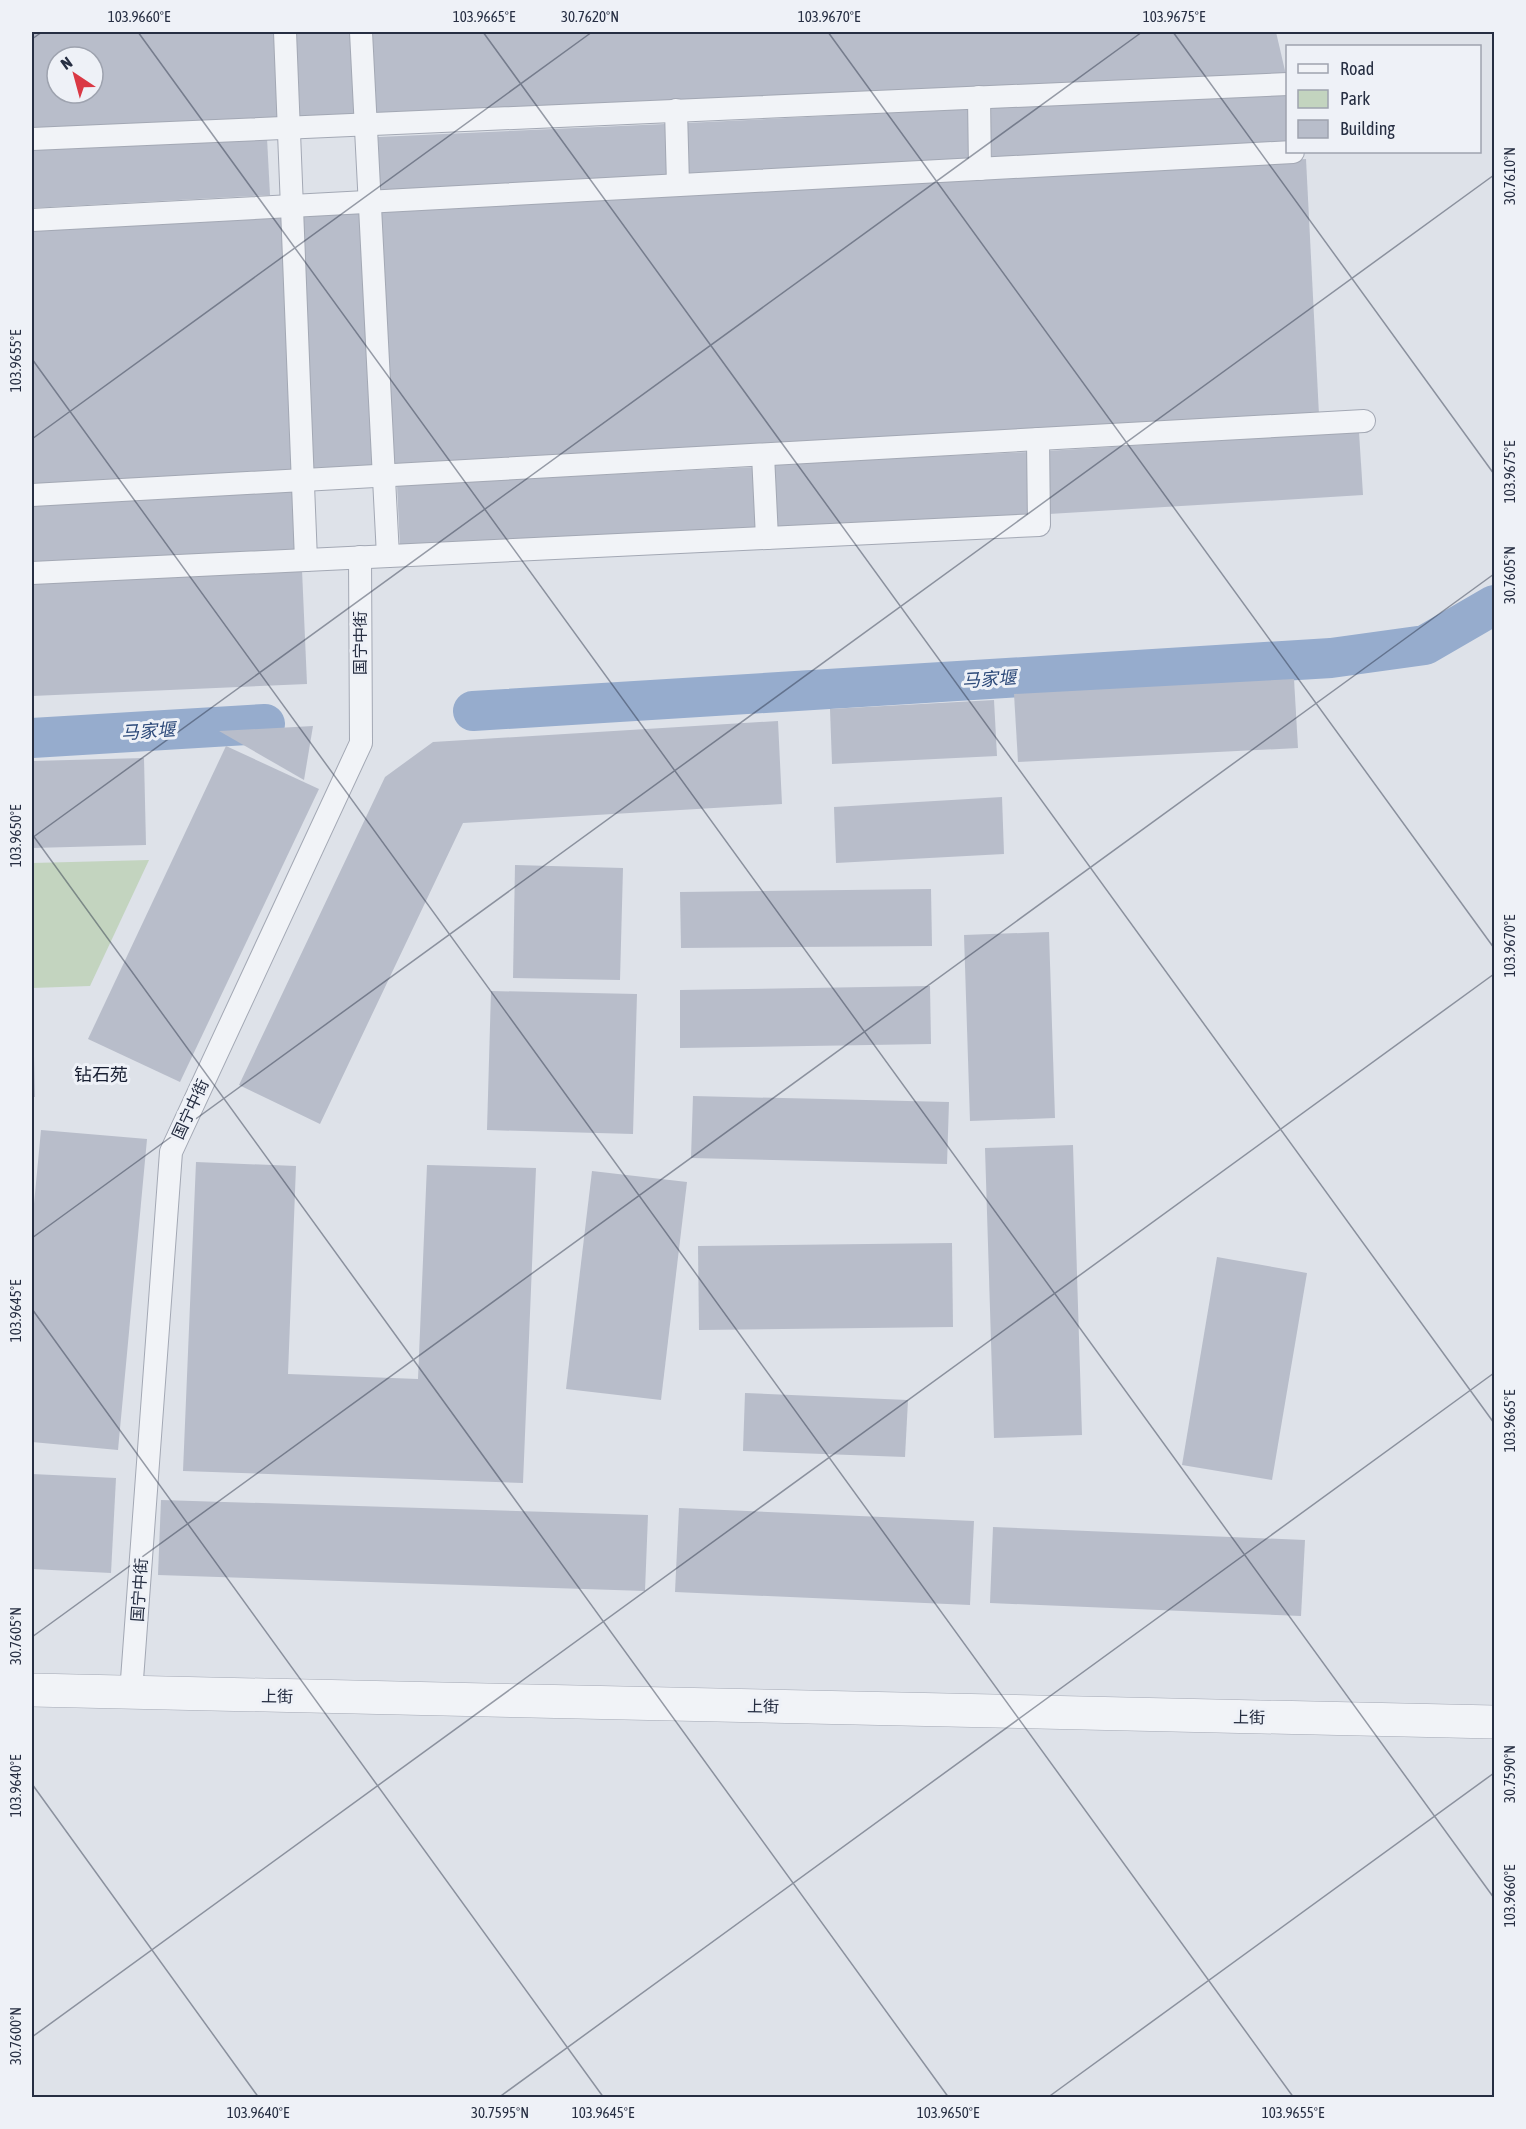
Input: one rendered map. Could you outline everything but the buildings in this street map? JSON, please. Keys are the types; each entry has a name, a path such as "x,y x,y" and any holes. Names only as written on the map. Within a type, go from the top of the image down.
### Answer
{"street":[{"name":"上街","path":"32,1690 1494,1722"}],"lane":[{"path":"285,32 306,560"},
{"path":"361,32 388,556"},
{"path":"32,139 1286,84"},
{"path":"979,97 980,169"},
{"path":"676,110 678,185"},
{"path":"32,220 1286,152"},
{"path":"32,495 1364,421"},
{"path":"32,573 1039,525 1038,440"},
{"path":"763,454 767,538"},
{"name":"国宁中街","path":"131,1693 171,1152 361,743 360,557"}],"green space":[{"path":"149,860 90,986 32,988 32,863"}],"waterway":[{"name":"马家堰","path":"473,711 1331,658 1425,645 1494,605"},
{"name":"马家堰","path":"32,738 265,724"}],"district":[{"name":"钻石苑","path":"101,1074"}]}
